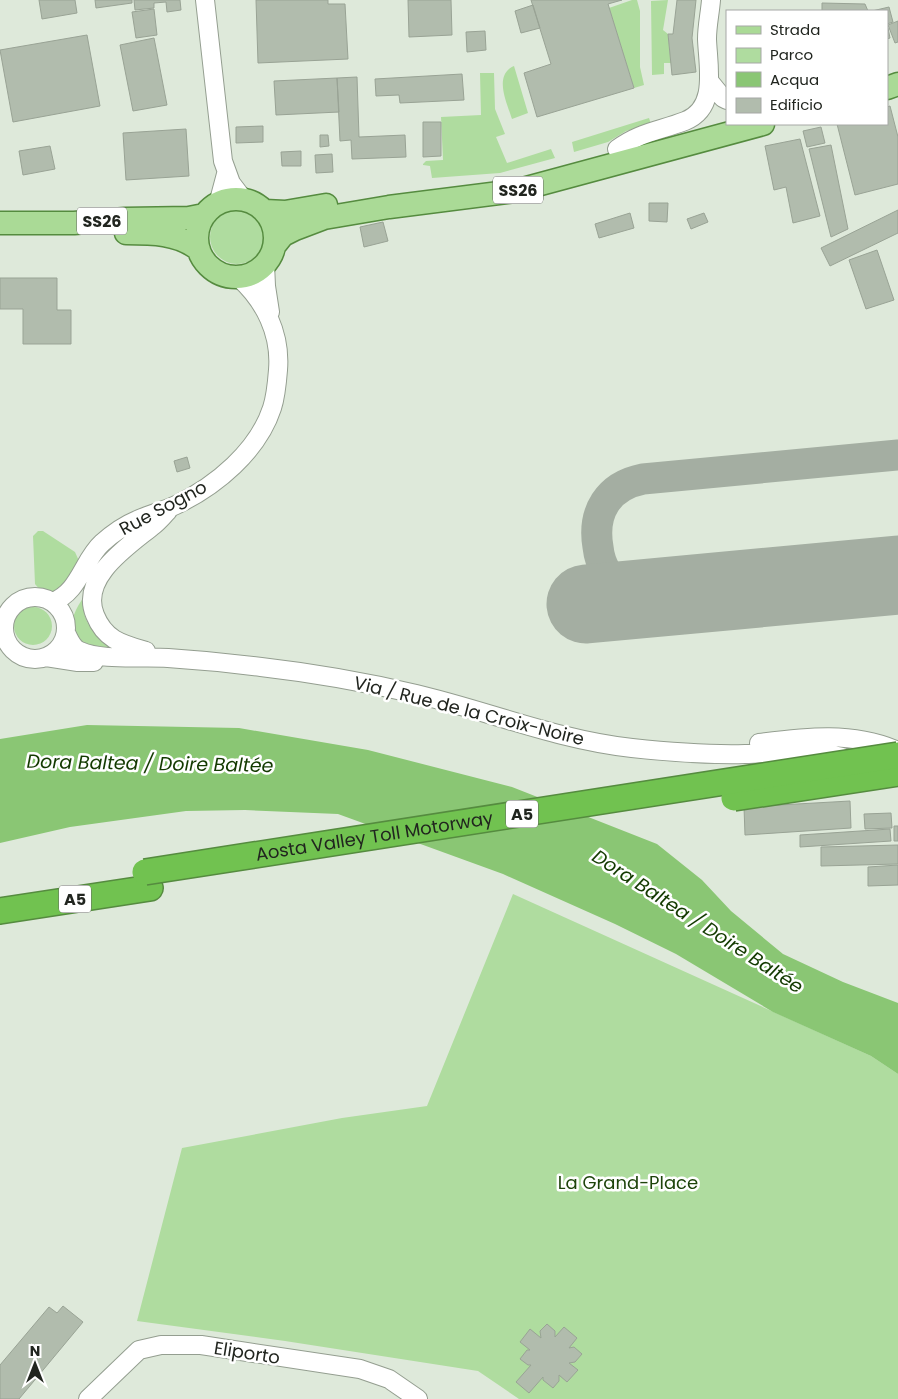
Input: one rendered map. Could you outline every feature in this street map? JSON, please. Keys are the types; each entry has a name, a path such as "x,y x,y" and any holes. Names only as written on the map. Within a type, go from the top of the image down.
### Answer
{"highway":[{"name":"Aosta Valley Toll Motorway","path":"0,911 148,880 898,755"},
{"name":"Aosta Valley Toll Motorway","path":"0,895 148,880 898,773"}],"main road":[{"name":"SS26","path":"265,211 285,212 355,199 514,176 726,118"},
{"name":"SS26","path":"270,254 283,236 295,228 324,218 389,207 515,191 759,125"},
{"path":"232,199 252,202 265,211 274,227 270,254 254,273 238,277 227,276 207,264 199,250 197,234 211,209 232,199"},
{"name":"SS26","path":"0,223 74,223 125,219 190,218 211,209"},
{"name":"SS26","path":"0,236 55,237 148,233 182,240 199,250"}],"street":[{"path":"205,0 226,174 231,184 244,200"},
{"path":"617,149 630,139 695,117 704,106 710,82 707,37 711,0"},
{"path":"710,82 726,100"},
{"path":"211,209 226,174"},
{"name":"Rue Sogno","path":"66,628 74,601 103,557 129,534 208,485 234,465 262,431 272,407 279,350 266,286 270,254"},
{"name":"Rue Sogno","path":"238,277 252,291 272,322"},
{"path":"169,658 120,644 106,634 98,625 91,600 100,576 111,562 122,550 156,524 171,509"},
{"name":"Rue Sogno","path":"52,602 69,592 101,544 134,520 171,509"},
{"path":"33,597 40,597 52,602 61,611 66,628 59,648 46,657 37,659 27,658 18,654 6,640 2,628 6,616 5,611 20,600 33,597"},
{"name":"Via / Rue de la Croix-Noire","path":"66,628 72,645 87,654 169,658 292,671 415,694 594,743 632,748 742,754 810,752 835,754 870,765 898,778"},
{"name":"Via / Rue de la Croix-Noire","path":"46,657 84,662 207,662"},
{"name":"Via / Rue de la Croix-Noire","path":"701,752 824,736 862,739 898,751"},
{"name":"Eliporto","path":"88,1399 139,1350 162,1345 201,1345 360,1370 389,1379 418,1399"}],"green space":[{"path":"637,0 640,11 640,67 644,85 634,88 609,8"},
{"path":"668,0 663,30 668,34 671,63 664,63 664,74 652,75 651,1"},
{"path":"514,66 528,113 512,119 503,90 503,83 504,76"},
{"path":"480,73 494,73 495,109 505,134 496,137 507,163 551,149 555,158 500,173 432,178 430,166 423,164 426,161 443,160 441,117 481,115"},
{"path":"649,118 651,124 626,131 608,142 574,152 572,142"},
{"path":"237,210 247,212 256,218 262,227 264,237 262,247 256,256 247,262 237,264 227,262 218,256 212,247 210,237 212,227 218,218 227,212"},
{"path":"38,531 43,531 75,552 79,561 64,589 48,592 41,590 35,584 33,536"},
{"path":"87,593 84,608 87,622 101,638 118,650 84,648 70,629 76,610"},
{"path":"33,607 47,612 52,626 47,640 33,645 19,640 14,626 19,612"},
{"name":"La Grand-Place","path":"513,894 871,1056 898,1074 898,1399 519,1399 478,1371 285,1341 137,1321 182,1148 342,1118 427,1106"}],"water":[{"name":"Dora Baltea / Doire Baltée","path":"87,725 239,728 368,750 512,787 657,844 702,880 731,911 783,954 843,982 898,1003 898,1074 871,1056 773,1012 676,954 615,924 503,874 338,814 245,810 186,811 70,827 0,843 0,739"}],"building":[{"path":"39,0 75,0 77,13 42,19"},
{"path":"95,0 132,0 132,3 96,8"},
{"path":"134,0 180,0 181,10 167,12 166,2 154,3 154,8 135,10"},
{"path":"256,0 328,0 328,4 345,4 348,59 258,63"},
{"path":"408,0 451,0 452,35 409,37"},
{"path":"531,0 622,0 608,4 634,88 537,117 524,73 551,64"},
{"path":"677,0 696,0 692,38 696,72 672,75 668,34 673,34"},
{"path":"822,3 865,4 868,10 822,10"},
{"path":"533,5 540,28 521,33 515,11"},
{"path":"889,7 893,22 888,24 888,10 876,10"},
{"path":"154,9 157,35 136,38 132,12"},
{"path":"898,21 898,42 895,43 888,25"},
{"path":"485,31 486,50 467,52 466,32"},
{"path":"87,35 100,106 13,122 0,50"},
{"path":"154,38 167,105 133,111 120,45"},
{"path":"462,74 464,100 400,103 399,95 376,96 375,79"},
{"path":"357,77 359,137 405,135 406,157 352,159 351,140 340,141 337,78"},
{"path":"337,78 339,112 276,115 274,81"},
{"path":"890,106 898,137 898,184 855,195 837,125 888,125 888,107"},
{"path":"423,122 441,122 441,156 423,157"},
{"path":"263,126 263,142 236,143 236,127"},
{"path":"821,127 825,143 807,147 803,131"},
{"path":"186,129 189,176 126,180 123,133"},
{"path":"320,135 328,135 329,146 320,147"},
{"path":"800,139 820,216 793,223 786,187 774,190 765,146"},
{"path":"831,145 848,229 831,237 809,149"},
{"path":"50,146 55,169 23,175 19,151"},
{"path":"301,151 301,166 282,166 281,152"},
{"path":"332,154 333,172 316,173 315,155"},
{"path":"649,203 668,203 667,222 649,221"},
{"path":"898,210 898,233 830,266 821,248"},
{"path":"630,213 634,228 599,238 595,224"},
{"path":"704,213 708,222 691,229 687,219"},
{"path":"383,222 388,241 364,247 360,227"},
{"path":"877,250 894,300 866,309 849,260"},
{"path":"0,278 57,278 57,310 71,310 71,344 23,344 23,309 0,309"},
{"path":"187,457 190,468 177,472 174,461"},
{"path":"850,801 851,828 745,835 744,807"},
{"path":"891,813 892,828 865,829 864,814"},
{"path":"894,826 898,826 898,841 894,841"},
{"path":"890,829 891,841 800,847 800,835"},
{"path":"898,845 898,864 821,866 821,847"},
{"path":"898,865 898,885 868,886 868,867"},
{"path":"63,1306 83,1322 19,1399 0,1399 0,1365 49,1307 57,1313"},
{"path":"547,1324 555,1331 555,1337 564,1327 577,1338 569,1348 574,1347 582,1354 575,1362 569,1363 578,1370 567,1382 559,1375 559,1381 553,1388 543,1380 543,1377 529,1393 516,1382 531,1365 520,1359 527,1350 530,1350 520,1342 530,1329 541,1338 540,1331"}],"taxiway":[{"path":"665,596 641,595 621,587 607,573 601,561 597,534 600,512 605,502 620,488 631,482 643,479 898,455"}],"runway":[{"path":"586,604 898,575"}]}
